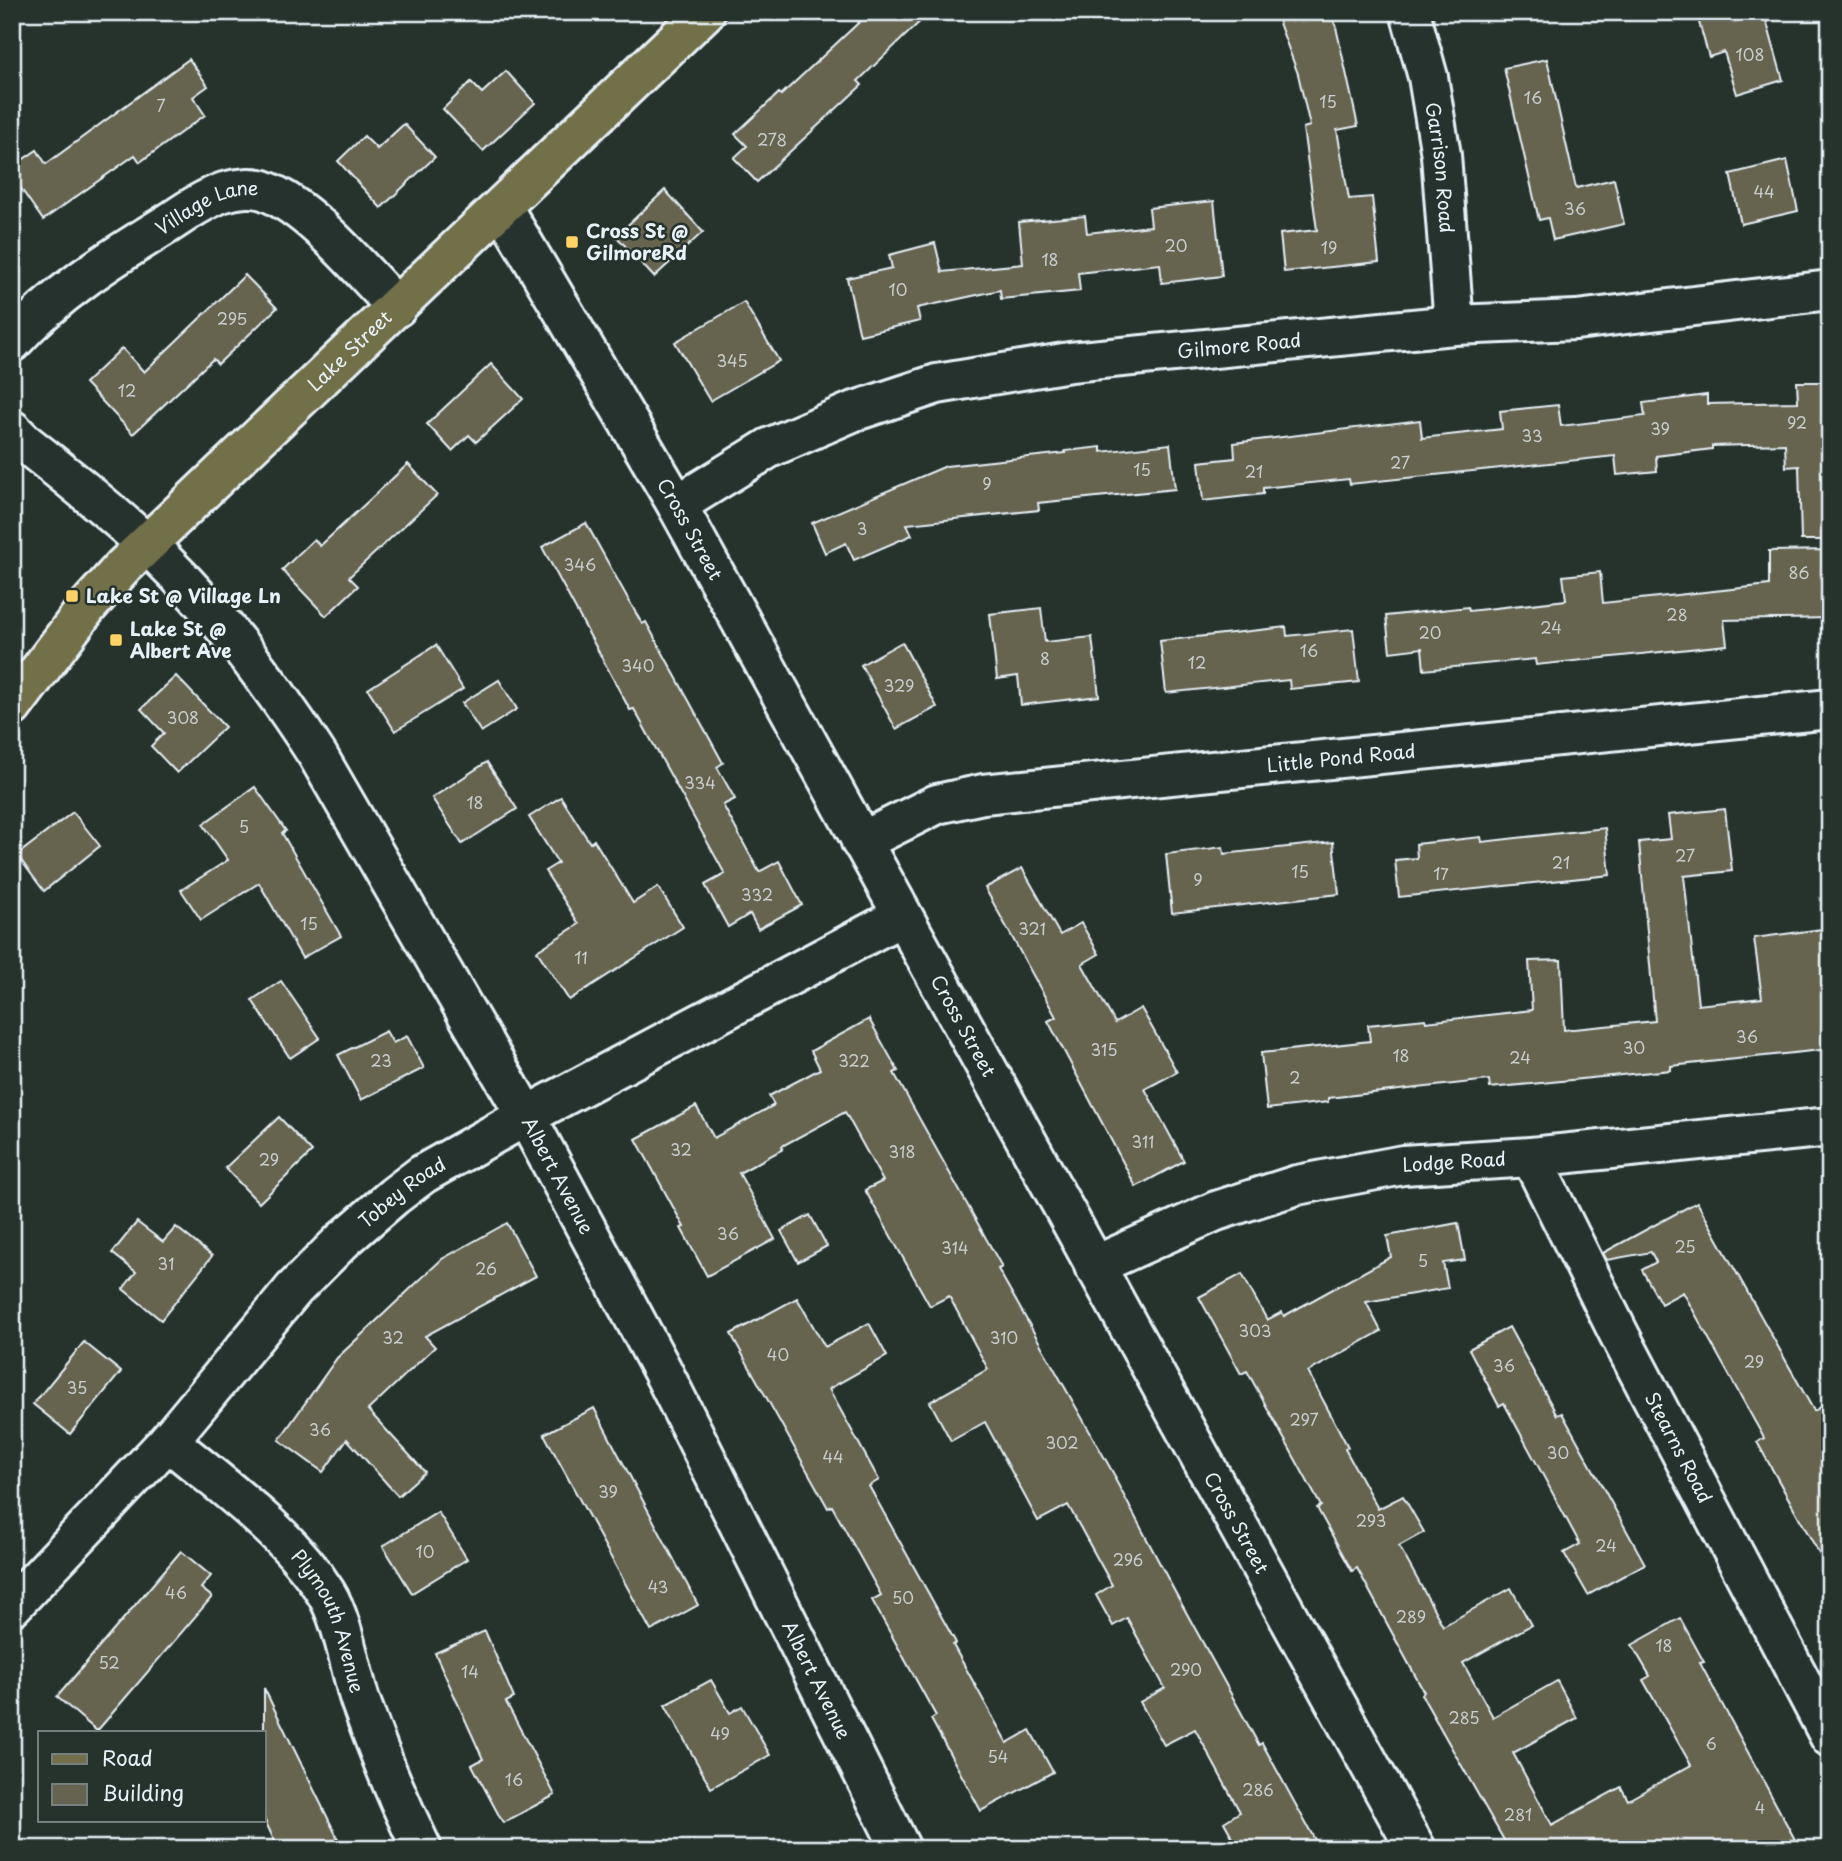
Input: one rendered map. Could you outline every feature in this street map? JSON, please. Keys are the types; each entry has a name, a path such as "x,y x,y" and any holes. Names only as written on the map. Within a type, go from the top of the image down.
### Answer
{"main road":[{"name":"Lake Street","path":"12,707 87,607 146,544 705,12"}],"street":[{"name":"Garrison Road","path":"1410,12 1428,77 1441,155 1454,325"},
{"name":"Village Lane","path":"12,342 56,300 109,260 201,203 221,193 241,189 264,190 304,213 397,307"},
{"name":"Cross Street","path":"502,207 677,505 1416,1849"},
{"name":"Gilmore Road","path":"677,505 769,448 852,412 937,384 1070,362 1454,325 1576,320 1830,290"},
{"path":"12,429 25,443 146,544"},
{"name":"Albert Avenue","path":"146,544 246,653 286,707 349,808 526,1116 662,1370 901,1849"},
{"name":"Little Pond Road","path":"861,842 937,804 983,794 1830,709"},
{"name":"Tobey Road","path":"12,1606 168,1441 294,1289 342,1241 394,1196 423,1174 526,1116 902,916"},
{"name":"Lodge Road","path":"1094,1266 1216,1211 1297,1185 1403,1165 1531,1157 1830,1127"},
{"name":"Stearns Road","path":"1531,1157 1619,1334 1830,1737"},
{"name":"Plymouth Avenue","path":"168,1441 292,1549 328,1596 360,1698 396,1797 422,1849"}],"building":[{"path":"870,12 930,12 858,81 862,85 757,182 734,158 747,146 735,134"},
{"path":"1275,12 1330,12 1336,27 1358,126 1337,130 1349,199 1372,197 1379,262 1284,272 1280,234 1317,230 1303,128 1310,126 1298,74"},
{"path":"1696,12 1746,12 1748,20 1765,16 1783,80 1737,94 1724,52 1709,57"},
{"path":"189,59 208,86 193,97 205,115 140,162 135,155 43,220 12,176 12,167 37,150 46,164"},
{"path":"1547,59 1576,188 1614,179 1624,224 1553,240 1548,218 1539,220 1504,68"},
{"path":"506,71 535,103 483,151 443,109 471,82 482,93"},
{"path":"404,124 435,157 381,208 338,161 364,136 377,149"},
{"path":"1787,160 1798,211 1741,224 1730,174"},
{"path":"665,190 703,232 654,277 616,236"},
{"path":"1214,201 1222,276 1162,283 1160,264 1078,273 1080,291 1001,299 1000,290 917,308 920,321 860,335 847,278 892,268 889,255 935,243 942,272 1023,264 1019,222 1085,216 1087,233 1151,226 1149,208"},
{"path":"245,275 277,308 218,364 213,359 133,434 85,383 122,348 144,372"},
{"path":"744,302 779,361 710,401 675,342"},
{"path":"491,364 523,399 476,442 469,435 452,451 427,424"},
{"path":"1797,382 1830,382 1830,540 1801,540 1799,466 1786,467 1785,444 1712,446 1712,449 1656,456 1657,471 1617,475 1615,456 1350,484 1349,479 1263,488 1263,494 1203,501 1199,462 1235,458 1234,443 1420,420 1422,438 1502,429 1500,411 1558,405 1561,426 1645,416 1643,403 1707,395 1707,404 1798,402"},
{"path":"1170,444 1175,489 1038,503 1039,510 907,524 912,535 854,560 846,543 825,553 812,523 946,466 1101,447 1101,452"},
{"path":"408,464 437,495 349,577 358,586 326,616 282,570 314,539 320,546"},
{"path":"586,523 642,624 646,622 723,763 717,767 735,799 723,805 759,872 779,861 802,905 758,929 750,914 728,927 705,885 725,874 634,709 630,710 542,547"},
{"path":"1830,550 1830,618 1724,620 1727,645 1536,665 1535,659 1424,670 1422,648 1390,652 1386,616 1468,607 1469,611 1566,600 1563,576 1600,572 1603,603 1769,585 1769,551"},
{"path":"1041,608 1045,642 1092,637 1099,696 1021,705 1018,676 997,679 990,614"},
{"path":"1286,627 1287,636 1353,629 1359,682 1290,689 1289,680 1166,693 1160,641"},
{"path":"902,642 937,707 896,729 861,665"},
{"path":"436,645 463,689 395,731 368,689"},
{"path":"176,676 225,727 177,773 151,746 164,733 141,709"},
{"path":"499,680 517,709 481,732 462,703"},
{"path":"487,762 517,809 462,844 432,798"},
{"path":"255,787 286,831 282,833 341,936 302,958 259,883 201,920 181,890 228,860 203,824"},
{"path":"561,797 590,843 594,840 633,903 658,887 683,927 569,1000 537,951 579,924 545,871 558,863 529,817"},
{"path":"1725,809 1732,871 1684,876 1698,1005 1762,998 1754,938 1830,928 1830,1049 1671,1066 1671,1070 1490,1088 1489,1080 1328,1098 1328,1102 1267,1109 1261,1053 1370,1041 1368,1025 1425,1019 1426,1022 1532,1010 1529,961 1561,960 1564,1030 1655,1021 1639,842 1671,839 1668,815"},
{"path":"73,812 100,846 44,891 17,855"},
{"path":"1605,828 1610,875 1399,897 1395,860 1417,858 1416,844 1481,837 1482,842"},
{"path":"1333,842 1339,894 1172,913 1166,854 1223,847 1224,854"},
{"path":"1022,868 1060,935 1081,923 1099,954 1082,964 1115,1023 1141,1008 1177,1072 1145,1089 1184,1161 1136,1187 1048,1021 1056,1017 985,888"},
{"path":"281,981 320,1038 290,1058 252,1000"},
{"path":"869,1019 898,1071 894,1073 1002,1267 998,1269 1116,1478 1259,1745 1262,1743 1320,1849 1239,1849 1224,1822 1240,1812 1195,1729 1164,1745 1140,1702 1165,1688 1127,1618 1113,1626 1096,1595 1112,1585 1068,1505 1038,1521 985,1422 951,1441 930,1402 988,1369 949,1296 930,1306 865,1190 883,1181 845,1112 739,1173 775,1239 707,1276 681,1228 684,1227 636,1139 696,1106 714,1138 774,1105 769,1096 820,1069 811,1051"},
{"path":"386,1031 393,1043 407,1036 424,1068 361,1100 338,1055"},
{"path":"279,1117 312,1152 259,1203 225,1168"},
{"path":"1697,1202 1814,1411 1830,1402 1830,1573 1757,1442 1764,1438 1683,1292 1661,1304 1642,1270 1656,1262 1651,1252 1607,1260 1603,1253"},
{"path":"810,1215 827,1246 798,1262 781,1231"},
{"path":"137,1222 163,1242 176,1227 212,1256 161,1320 123,1289 136,1272 112,1253"},
{"path":"507,1223 536,1276 425,1336 435,1347 368,1410 425,1472 398,1496 347,1439 323,1472 279,1440 337,1358 442,1259"},
{"path":"1458,1223 1465,1260 1443,1263 1448,1288 1366,1302 1381,1331 1308,1372 1348,1447 1345,1449 1378,1509 1403,1496 1424,1532 1399,1546 1443,1626 1511,1588 1531,1625 1463,1663 1493,1717 1557,1681 1577,1718 1513,1753 1552,1825 1621,1787 1628,1800 1691,1765 1643,1680 1650,1676 1632,1645 1680,1618 1704,1662 1700,1663 1800,1849 1509,1849 1421,1694 1424,1692 1357,1568 1352,1571 1317,1508 1321,1506 1247,1371 1241,1374 1199,1297 1242,1274 1267,1320 1282,1312 1284,1316 1391,1257 1387,1236"},
{"path":"797,1298 825,1347 869,1323 887,1356 829,1389 879,1480 869,1486 956,1643 953,1645 1007,1743 1030,1730 1053,1772 981,1811 931,1719 936,1716 872,1600 881,1595 832,1506 828,1508 731,1334"},
{"path":"1509,1327 1557,1415 1562,1413 1645,1564 1588,1595 1564,1553 1580,1544 1504,1403 1499,1406 1469,1349"},
{"path":"84,1342 121,1372 70,1434 33,1404"},
{"path":"594,1408 698,1605 651,1631 544,1434"},
{"path":"438,1512 467,1559 412,1593 383,1546"},
{"path":"181,1551 211,1576 201,1588 212,1597 97,1731 57,1697"},
{"path":"485,1631 514,1698 506,1702 555,1795 503,1823 472,1765 483,1759 435,1653"},
{"path":"711,1680 730,1713 742,1706 770,1755 711,1788 665,1705"},
{"path":"264,1688 343,1849 278,1849 266,1822"}],"place":[{"name":"Cross St @ GilmoreRd","path":"572,242"},
{"name":"Lake St @ Village Ln","path":"72,596"},
{"name":"Lake St @ Albert Ave","path":"116,640"}]}
